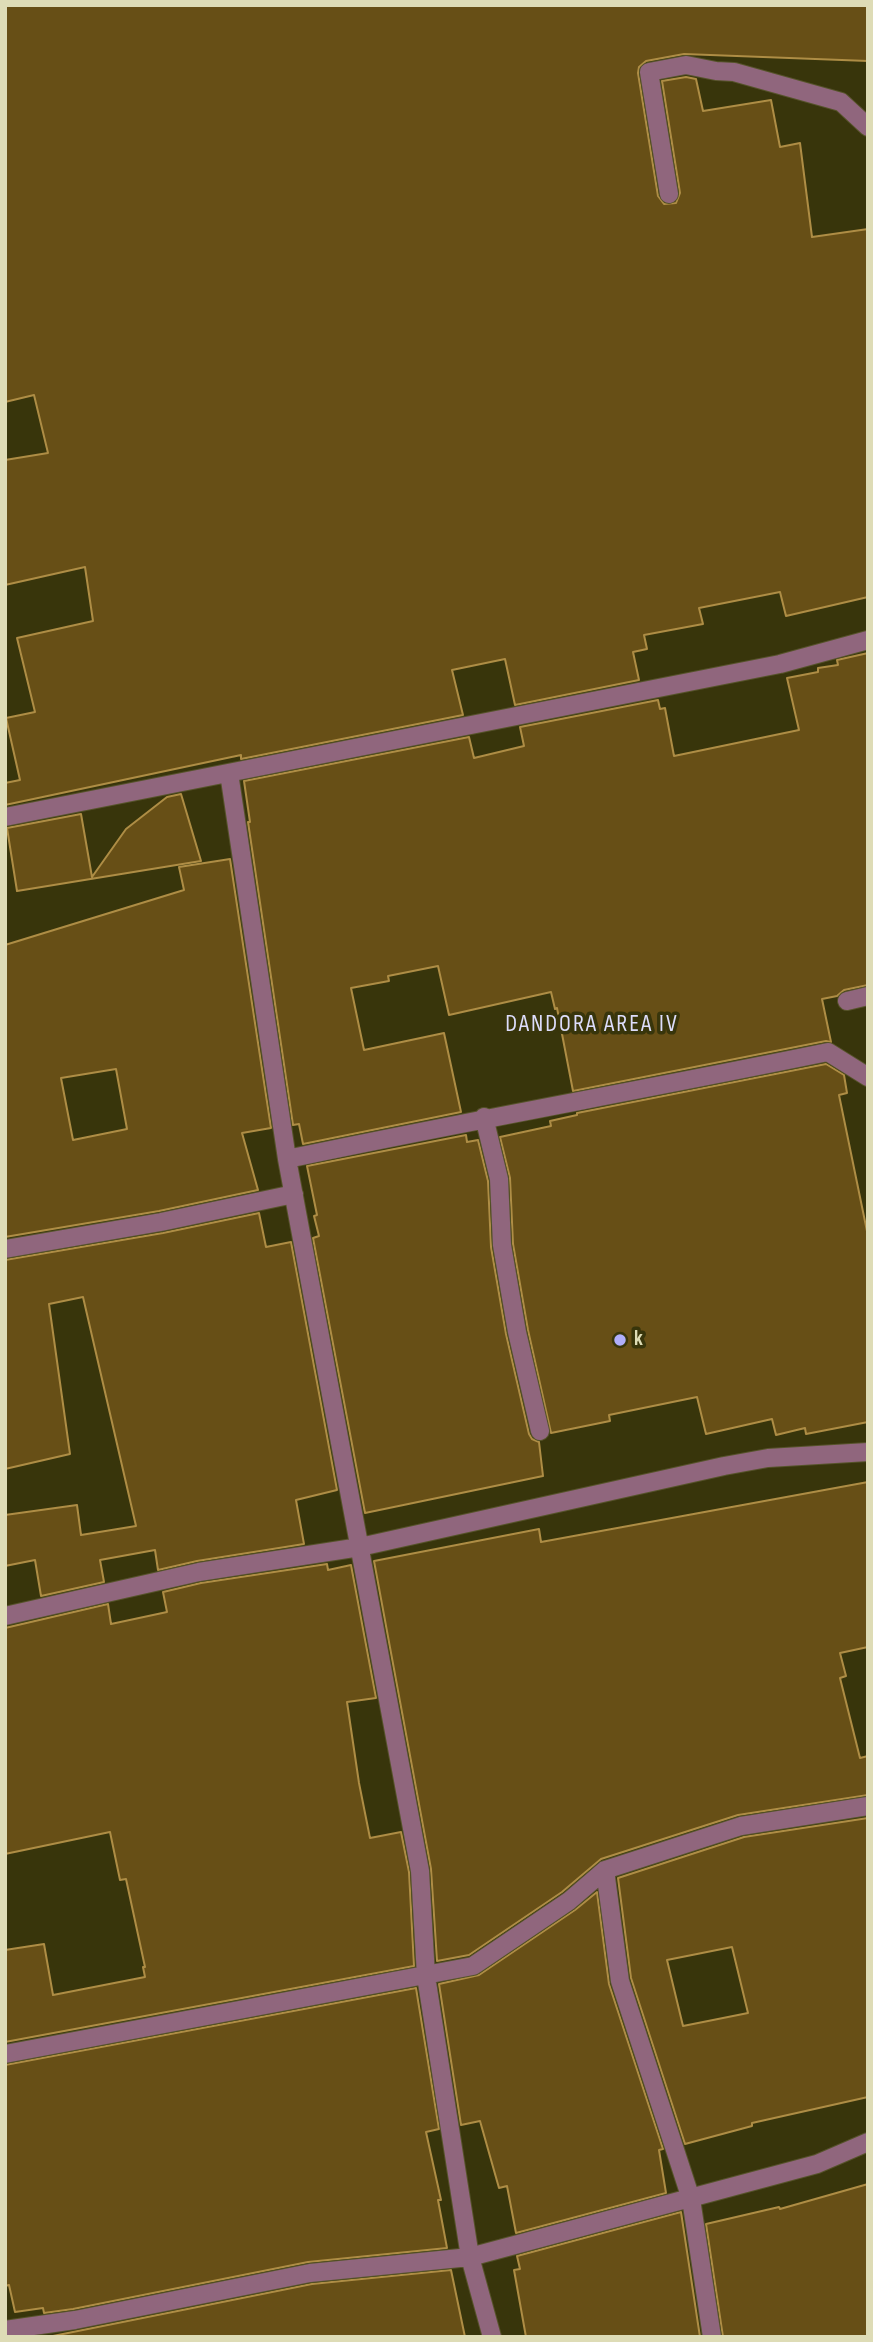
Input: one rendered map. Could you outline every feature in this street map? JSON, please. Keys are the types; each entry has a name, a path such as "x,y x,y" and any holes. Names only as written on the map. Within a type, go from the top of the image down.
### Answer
{"street":[{"path":"669,194 649,72 686,65 734,72 841,102 868,127"},
{"path":"5,817 766,667 868,640"},
{"path":"229,773 287,1158 421,1871 426,1976 470,2257 492,2337"},
{"path":"847,1001 868,996"},
{"path":"287,1158 484,1117 657,1087 828,1052 868,1077"},
{"path":"484,1117 499,1179 502,1245 517,1332 540,1431"},
{"path":"5,1249 161,1222 294,1194"},
{"path":"5,1616 199,1572 360,1547 768,1458 868,1452"},
{"path":"5,2054 473,1966 569,1901 605,1870 741,1826 868,1806"},
{"path":"605,1870 620,1980 691,2199 712,2337"},
{"path":"5,2330 75,2320 310,2273 470,2257 817,2164 868,2142"}],"building":[{"path":"5,5 868,5 868,61 684,54 646,61 639,67 638,73 658,196 664,204 676,203 680,193 662,81 686,77 696,79 703,111 771,100 780,147 800,143 812,237 868,229 868,597 786,616 780,592 699,608 703,624 644,635 647,649 633,652 639,680 515,705 505,659 452,670 463,715 241,759 241,755 5,805 5,783 20,780 6,718 35,712 17,638 93,621 85,567 5,585 5,460 48,453 34,395 5,402"},
{"path":"868,653 868,985 844,990 837,996 822,999 831,1042 573,1091 557,1008 555,1009 551,992 449,1015 438,966 388,976 389,981 351,988 364,1050 444,1033 461,1112 303,1144 299,1124 293,1125 244,781 469,737 474,758 524,746 520,727 658,700 660,709 665,708 674,756 799,730 787,678 818,672 818,668 838,665 837,660"},
{"path":"181,794 201,861 17,891 7,828 81,814 92,877 126,829 167,797"},
{"path":"230,859 271,1128 242,1133 258,1190 159,1211 5,1237 5,945 184,890 179,867","holes":["116,1069 127,1129 73,1140 61,1078"]},
{"path":"826,1064 844,1075 847,1093 839,1095 868,1236 868,1422 806,1434 805,1428 776,1435 772,1419 706,1434 697,1397 609,1415 610,1421 551,1433 528,1330 513,1244 510,1178 500,1137 551,1126 550,1121 577,1113"},
{"path":"466,1135 467,1142 478,1140 488,1181 491,1247 506,1334 529,1434 539,1442 543,1476 365,1513 313,1238 319,1236 307,1166"},
{"path":"259,1213 266,1247 291,1242 337,1490 296,1500 304,1544 158,1570 155,1550 100,1560 104,1582 41,1596 35,1560 5,1566 5,1515 77,1505 81,1535 136,1526 83,1297 49,1304 70,1454 5,1469 5,1260 163,1233"},
{"path":"868,1482 868,1647 840,1653 846,1676 840,1678 860,1758 868,1756 868,1795 738,1815 601,1859 562,1892 469,1955 437,1961 431,1869 374,1561 539,1529 541,1542"},
{"path":"327,1564 328,1570 351,1565 376,1698 347,1702 359,1783 370,1838 401,1832 409,1872 414,1966 5,2042 5,1950 44,1944 53,1995 145,1977 145,1967 126,1879 120,1880 110,1832 5,1854 5,1628 108,1604 111,1624 167,1612 163,1592 201,1583"},
{"path":"868,1818 868,2097 752,2123 752,2126 685,2144 631,1978 618,1878 744,1837","holes":["732,1947 748,2013 683,2026 667,1960"]},
{"path":"597,1892 609,1984 663,2149 659,2150 666,2193 516,2233 507,2186 499,2188 480,2121 461,2125 439,1984 479,1975"},
{"path":"416,1988 439,2129 426,2132 441,2200 438,2200 447,2248 308,2262 73,2309 44,2313 43,2308 15,2312 9,2285 5,2286 5,2065"},
{"path":"868,2184 868,2337 723,2337 706,2224 779,2207 780,2209"},
{"path":"681,2212 700,2337 526,2337 514,2270 520,2269 517,2256"},
{"path":"451,2270 465,2337 48,2337 312,2284"}],"place":[{"name":"k","path":"620,1340"}],"district":[{"name":"DANDORA AREA IV","path":"592,1025"}]}
